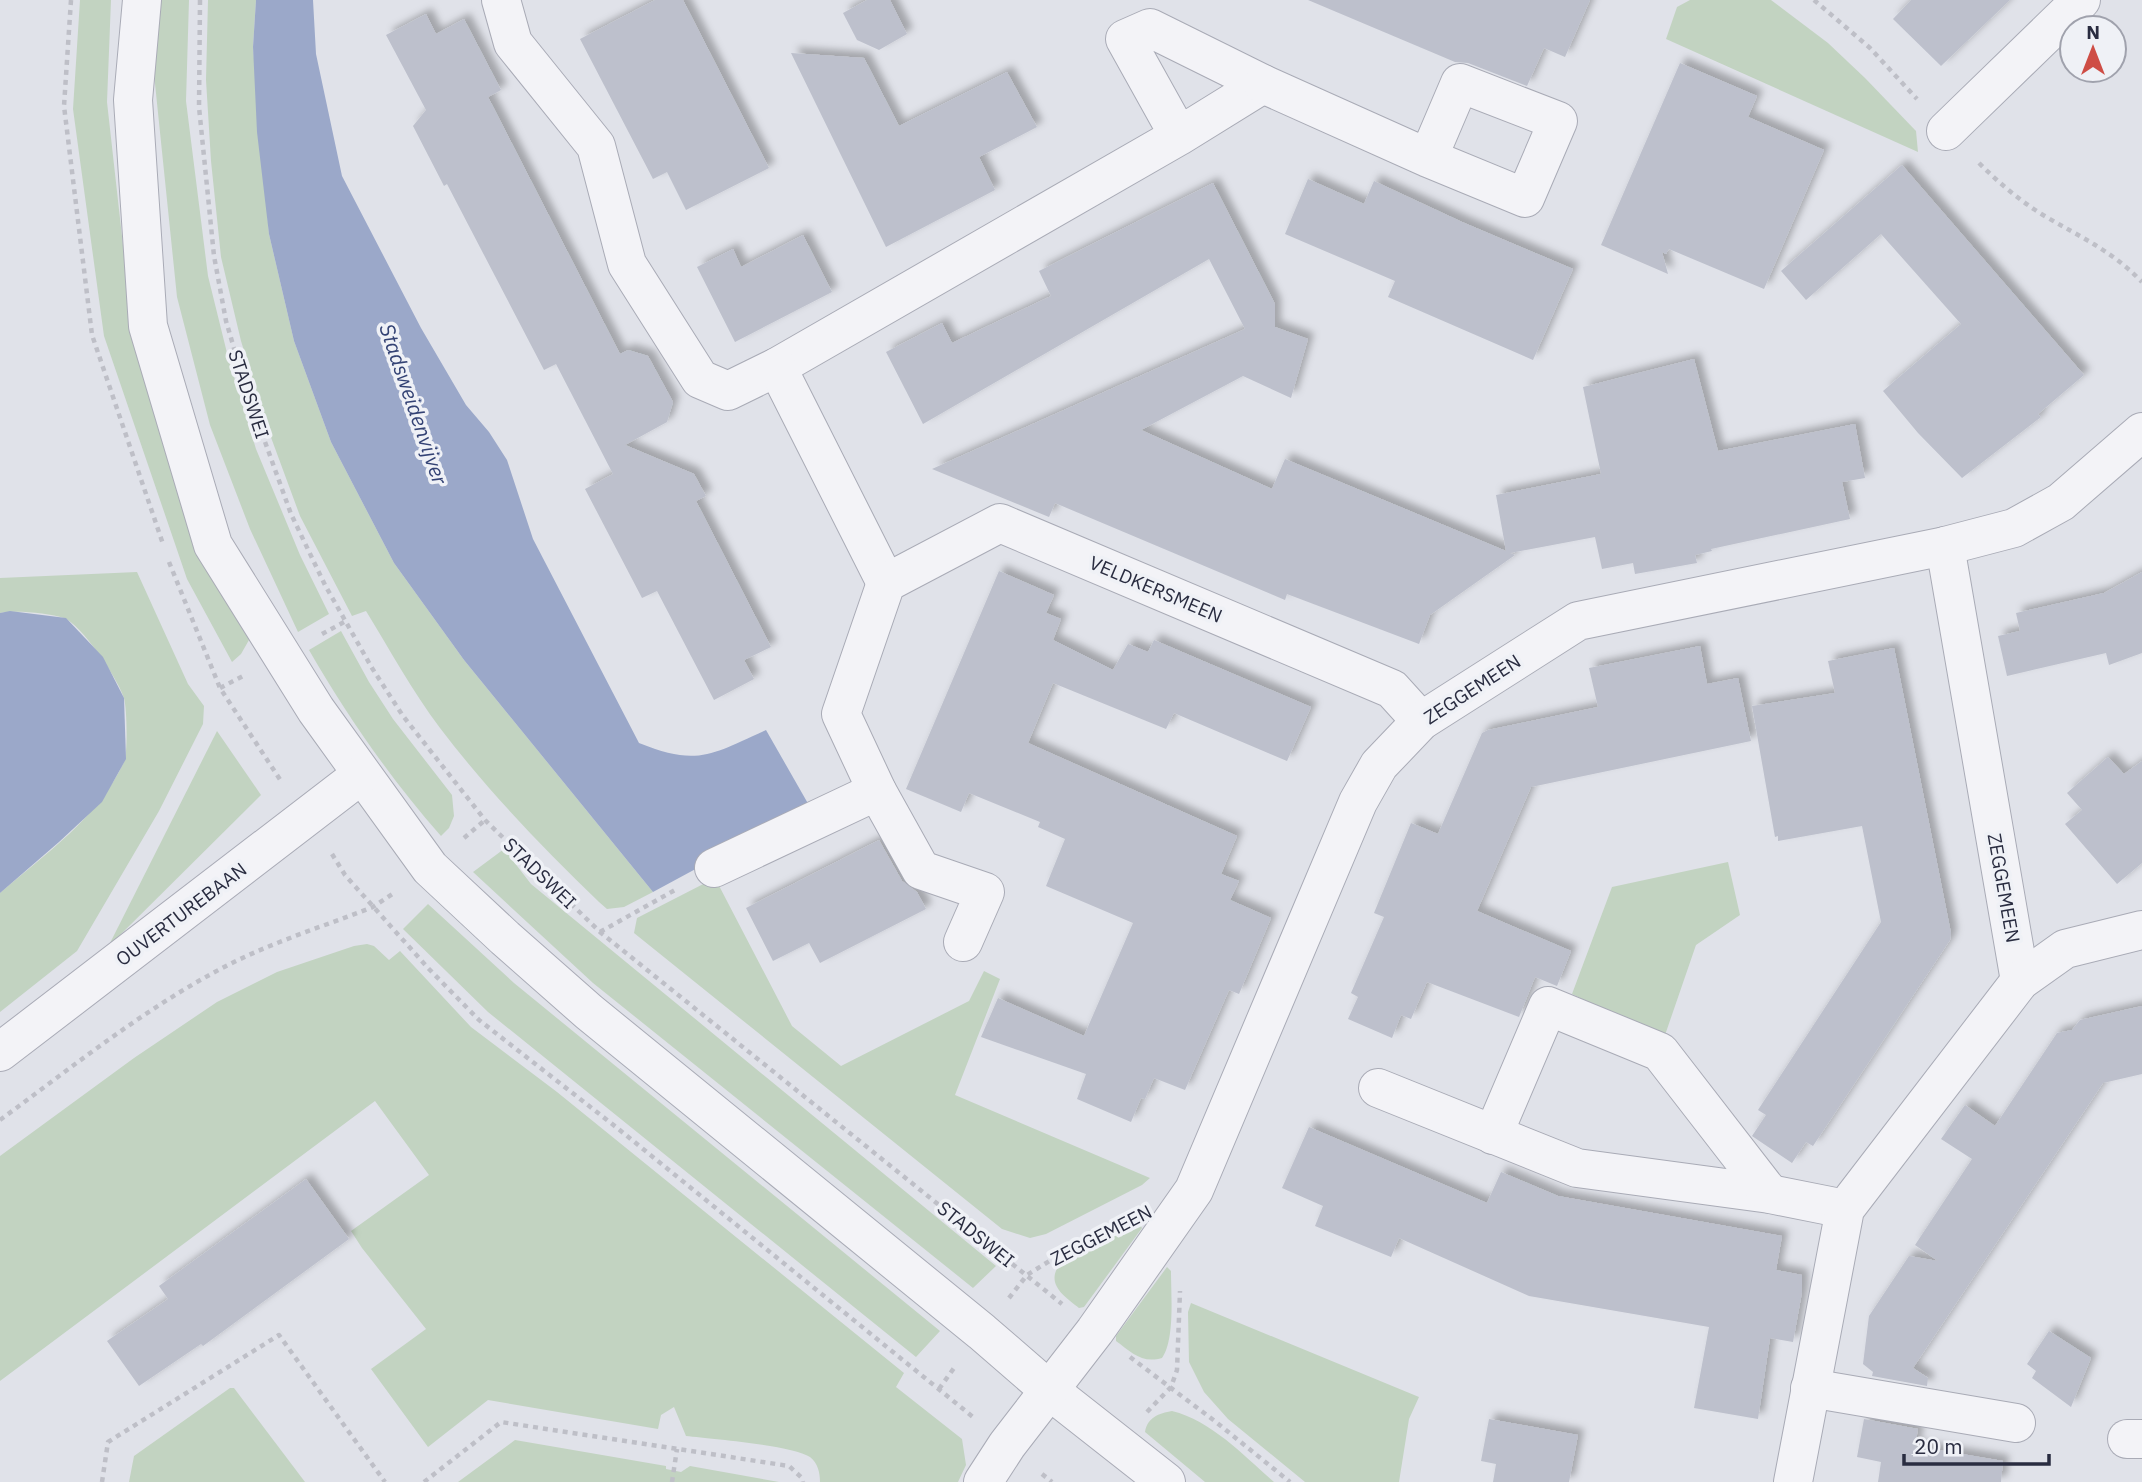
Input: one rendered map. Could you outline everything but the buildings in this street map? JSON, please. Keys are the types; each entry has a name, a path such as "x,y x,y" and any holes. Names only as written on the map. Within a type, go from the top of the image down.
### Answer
{"street":[{"path":"142,0 133,100 148,326 212,545 316,710 430,868 505,938 589,1012 982,1332 1049,1390 1166,1482"},
{"path":"501,0 513,43 596,146 626,264 700,379 727,391 777,367 1179,136 1263,84"},
{"path":"1946,131 2081,0"},
{"path":"1179,136 1125,40 1149,14 1263,84 1428,158"},
{"path":"777,367 886,583 841,715 877,791 921,870 985,892 963,942"},
{"name":"ZEGGEMEEN","path":"983,1482 1007,1445 1095,1331 1194,1190 1357,802 1379,765 1421,721 1578,621 1945,546 2014,528 2061,502 2142,432"},
{"name":"VELDKERSMEEN","path":"886,583 1000,523 1392,690 1421,721"},
{"name":"ZEGGEMEEN","path":"1945,546 2020,981"},
{"name":"OUVERTUREBAAN","path":"0,1052 361,775"},
{"path":"714,868 877,791"},
{"path":"1793,1482 1845,1209 2020,981 2065,949 2142,930"},
{"path":"1493,1135 1548,1006 1660,1052 1770,1194"},
{"path":"1378,1088 1577,1168 1770,1194 1845,1209"},
{"path":"1810,1388 2016,1423"}],"path":[{"name":"STADSWEI","path":"200,0 199,107 214,256 226,321 246,389 291,514 372,668 403,716 485,820 600,932 1095,1331 1171,1387 1290,1482"},
{"path":"220,688 345,874 428,968 479,1020 595,1110 1052,1482"},
{"path":"600,932 714,868"},
{"path":"0,1120 184,990 234,962 373,907"},
{"name":"ZEGGEMEEN","path":"939,1389 1027,1275 1114,1227"},
{"path":"1119,1444 1171,1387 1177,1370 1180,1290"},
{"path":"102,1482 107,1442 279,1335 385,1482"},
{"path":"424,1482 501,1422 789,1466 803,1482"},
{"path":"672,1482 677,1448"}],"green space":[{"path":"80,0 111,0 107,102 132,326 204,547 249,640 241,654 232,662 187,579 104,336 73,109"},
{"path":"157,0 189,0 186,101 208,276 228,357 256,449 300,555 329,614 298,632 250,529 210,425 177,297 154,74"},
{"path":"208,0 256,0 253,47 269,234 294,341 331,442 394,563 464,660 653,892 624,907 607,909 599,902 536,839 477,774 430,714 366,611 352,616 300,516 269,432 241,341 221,257 206,80"},
{"path":"1690,0 1771,0 1828,43 1865,78 1916,131 1918,152 1666,39 1677,7"},
{"path":"137,572 188,684 204,706 203,724 159,811 77,951 0,1012 0,893 69,834 100,801 124,762 127,731 121,690 80,630 64,618 50,615 32,612 0,613 0,578"},
{"path":"341,631 393,719 452,795 454,816 449,828 441,836 370,746 309,650"},
{"path":"217,731 261,795 108,947"},
{"path":"504,849 531,884 996,1266 973,1288 593,983 473,872"},
{"path":"1728,862 1740,915 1696,945 1664,1038 1572,994 1612,887"},
{"path":"715,878 792,1026 841,1066 969,1001 984,971 1000,979 955,1095 1150,1178 1142,1185 1046,1234 1030,1238 1002,1229 634,933 637,918"},
{"path":"428,904 514,983 940,1331 916,1357 488,1012 403,929"},
{"path":"367,944 374,946 389,960 400,951 471,1027 557,1092 904,1373 896,1387 962,1439 966,1465 958,1482 820,1482 815,1462 801,1453 751,1443 686,1436 674,1407 661,1415 658,1429 488,1400 428,1447 371,1369 426,1329 351,1231 429,1175 375,1101 0,1381 0,1156 134,1058 217,1002 277,972"},
{"path":"1139,1223 1142,1228 1084,1307 1079,1308 1062,1294 1055,1284 1056,1271 1060,1264"},
{"path":"1167,1267 1171,1271 1169,1340 1162,1358 1143,1358 1116,1341 1116,1336"},
{"path":"1191,1303 1419,1397 1409,1419 1399,1482 1305,1482 1228,1419 1204,1392 1189,1362 1188,1312"},
{"path":"230,1388 234,1388 305,1482 129,1482 134,1456"},
{"path":"1172,1411 1214,1431 1274,1482 1205,1482 1145,1432 1154,1417"},
{"path":"515,1440 666,1466 666,1469 681,1472 690,1466 779,1482 458,1482"}],"water":[{"name":"Stadsweidenvijver","path":"256,0 313,0 316,54 342,176 421,328 466,405 489,432 507,460 533,539 639,743 691,756 718,751 766,730 810,807 653,892 464,660 394,563 331,442 294,341 269,234 257,132 253,47"},
{"path":"10,611 66,618 103,657 124,698 126,759 102,802 0,893 0,613"}]}
